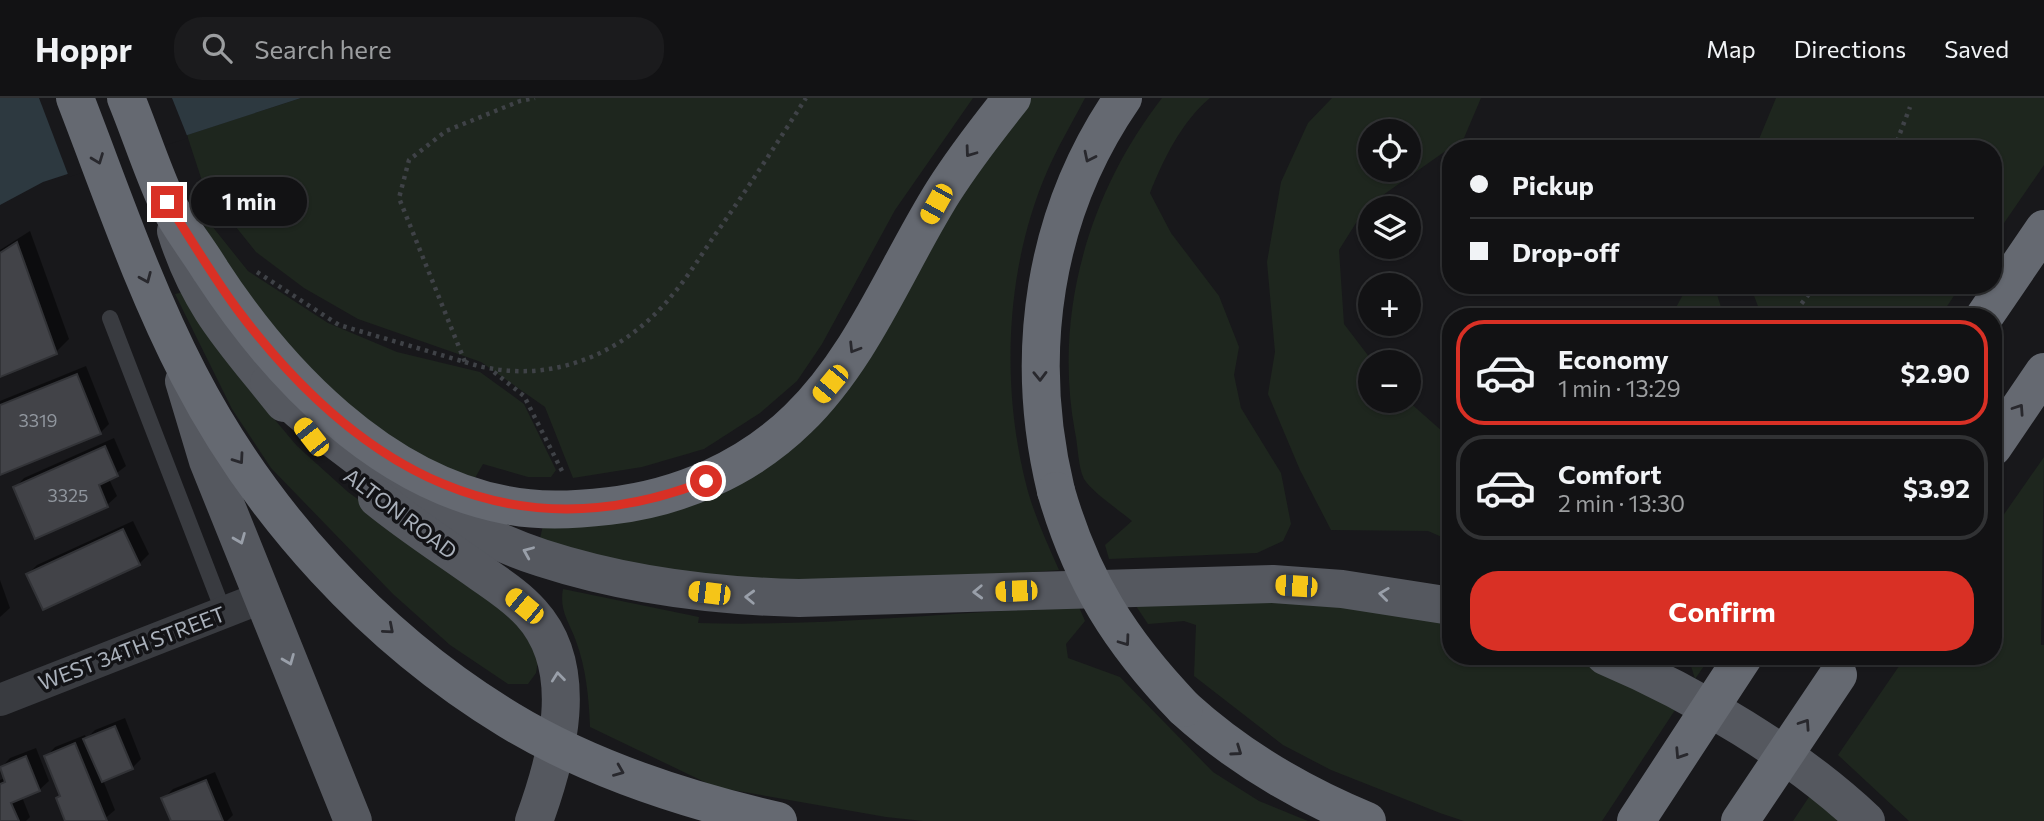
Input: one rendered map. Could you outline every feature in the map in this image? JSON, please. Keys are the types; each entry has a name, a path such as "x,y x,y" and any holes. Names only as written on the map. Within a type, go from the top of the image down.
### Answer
{"highway":[{"path":"75,98 170,336 234,452 283,520 334,577 373,615 450,680 509,720 556,745 689,798 778,821"},
{"name":"ALTON ROAD","path":"126,98 167,202"},
{"path":"167,202 235,306 271,351 299,382 370,442 429,480 472,497 522,508 584,509 636,502 706,481 751,457 797,420 841,368 944,191 1012,98"},
{"path":"1123,98 1089,156 1070,198 1046,286 1040,326 1041,410 1056,491 1068,533 1105,611 1129,647 1184,708 1215,736 1297,790 1367,821"},
{"path":"2002,291 2044,229"},
{"path":"2002,434 2044,372"},
{"path":"1636,821 1738,665"},
{"path":"1740,821 1844,666"}],"main road":[{"name":"ALTON ROAD","path":"167,202 188,271 221,326 338,467 532,614 550,642 557,663 560,704 550,779 534,821"},
{"path":"170,336 208,461 353,821"},
{"path":"269,383 340,445 398,485 449,514 539,557 631,580 736,596 799,598 1273,584 1342,589 1442,605"},
{"path":"1623,665 1684,696 1777,751 1866,821"}],"street":[{"name":"WEST 34TH STREET","path":"0,700 263,597"}],"lane":[{"path":"110,317 224,613"}],"path":[{"path":"465,362 399,198 402,185 409,160 446,131 520,101 535,98"},
{"path":"494,372 547,370 588,360 625,340 673,295 807,98"},
{"path":"1897,140 1910,107"},
{"path":"254,270 339,325 494,372 524,396 584,509"},
{"path":"1798,308 1809,294"}],"shaded area":[{"path":"0,98 301,98 43,182 0,205"},
{"path":"301,98 973,98 895,210 822,344 797,381 760,413 704,449 642,467 573,478 545,407 481,362 358,319 304,288 256,252 204,187 187,135"},
{"path":"1028,98 1085,98 1050,164 1033,210 1015,286 1012,325 1011,364 1017,442 1031,503 1059,570 830,588 721,584 539,543 543,525 722,487 909,277"},
{"path":"1162,98 1210,98 1174,142 1150,193 1171,233 1219,296 1239,347 1234,375 1241,408 1281,473 1291,524 1283,541 1257,553 1109,559 1105,545 1132,521 1093,489 1084,479 1080,468 1069,388 1069,343 1083,256 1115,173 1136,134"},
{"path":"1332,98 1481,98 1464,138 1442,140 1442,153 1421,168 1421,119 1358,119 1358,182 1402,182 1382,196 1358,196 1358,220 1339,250 1344,324 1364,350 1358,350 1358,413 1421,412 1442,431 1442,537 1428,531 1331,530 1300,470 1268,394 1275,352 1267,262 1281,182 1308,123"},
{"path":"1776,98 2044,98 2044,165 2002,226 2002,140 1759,140"},
{"path":"192,201 248,271 328,323 397,352 480,372 524,404 556,470 551,477 528,477 483,464 475,478 416,456 354,411 298,359 273,330 228,268"},
{"path":"185,292 248,388 297,446 348,492 504,605 539,656 536,673 528,684 508,684 450,645 393,594 271,468 232,409 175,294"},
{"path":"1683,294 1717,294 1721,308 1676,308"},
{"path":"1753,294 1955,294 1946,308 1759,308"},
{"path":"2044,457 2041,645 2044,645 2044,821 1909,821 1838,755 1900,665 2002,665 2002,517"},
{"path":"563,589 699,617 698,623 794,623 1079,607 1085,621 1066,644 1068,658 1120,677 1213,772 1259,801 1308,821 923,821 715,787 590,727 585,672 564,610"},
{"path":"1249,596 1442,620 1442,665 1595,665 1639,681 1679,704 1602,821 1464,821 1331,770 1283,745 1194,676 1196,625 1184,621 1148,624 1134,603"},
{"path":"1691,665 1705,665 1695,679"},
{"path":"1811,794 1848,821 1793,821"}],"pier":[{"path":"39,98 172,98 188,138 69,177"}],"building":[{"path":"17,242 57,354 0,377 0,253"},
{"path":"77,374 101,434 0,475 0,405"},
{"path":"105,446 118,476 99,485 108,507 35,539 13,487"},
{"path":"123,529 140,565 43,610 26,574"},
{"path":"115,726 133,769 102,782 83,739"},
{"path":"75,743 107,821 65,821 56,798 60,796 44,756"},
{"path":"26,756 40,791 11,803 19,821 0,821 0,784 5,782 0,767"},
{"path":"206,780 223,821 171,821 161,798"}],"route":[{"path":"167,202 248,324 299,382 370,442 429,480 486,501 522,508 554,509 584,509 636,502 706,481"}]}
